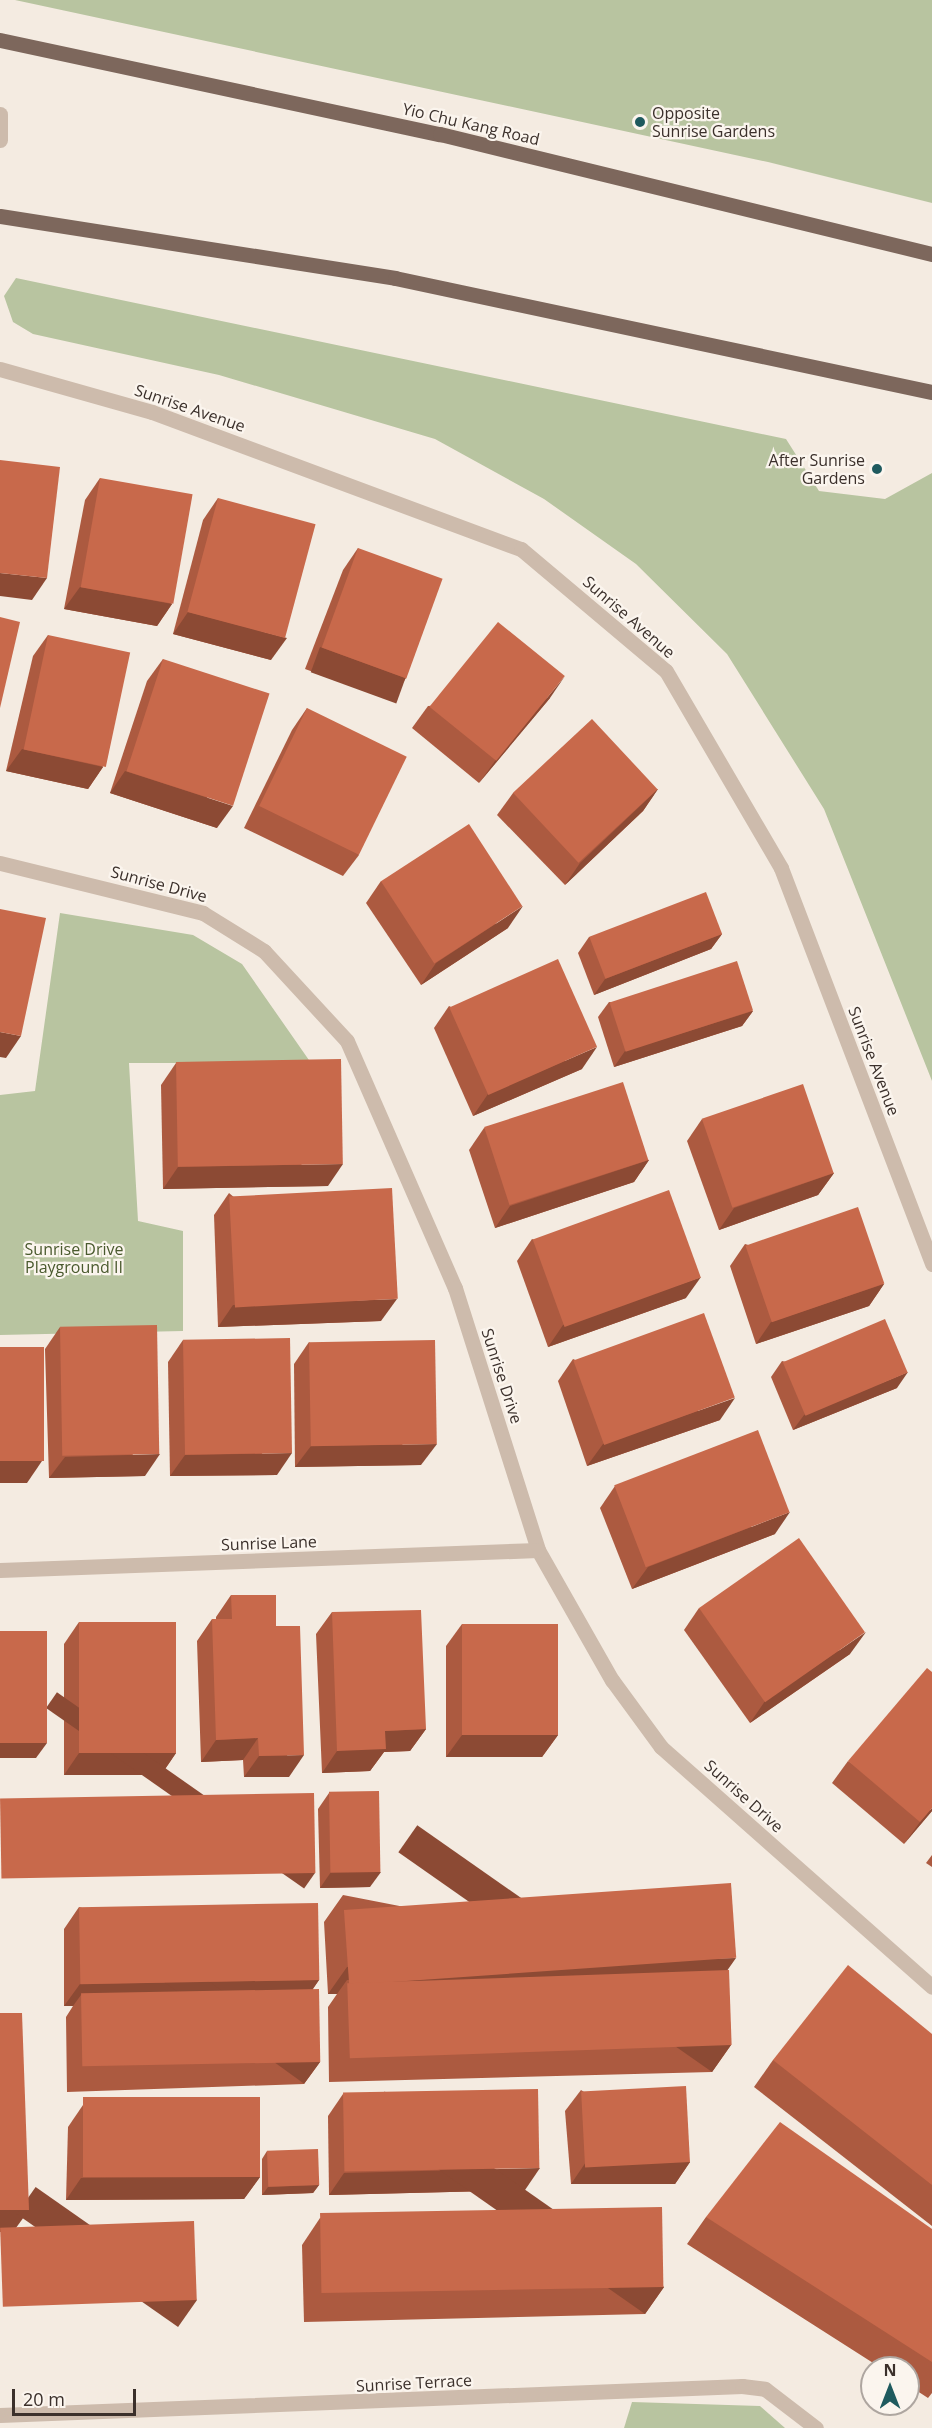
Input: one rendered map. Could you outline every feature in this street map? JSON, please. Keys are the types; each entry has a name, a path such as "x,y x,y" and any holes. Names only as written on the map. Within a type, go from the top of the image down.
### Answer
{"main road":[{"name":"Yio Chu Kang Road","path":"0,40 440,134 932,254"},
{"path":"0,216 395,278 932,392"}],"street":[{"path":"0,114 0,140"},
{"name":"Sunrise Avenue","path":"0,369 152,412 521,549 666,671 781,868 932,1264"},
{"name":"Sunrise Drive","path":"0,863 204,913 264,951 347,1041 455,1288 538,1550 612,1680 661,1746 932,1987"},
{"name":"Sunrise Lane","path":"0,1570 538,1550"},
{"name":"Sunrise Terrace","path":"0,2415 742,2386 765,2389 816,2428"}],"green space":[{"path":"15,0 932,0 932,203 768,162"},
{"path":"16,278 786,439 819,491 885,499 932,473 932,1081 824,809 727,654 636,564 544,499 435,439 219,375 33,334 13,322 4,296"},
{"name":"Sunrise Drive Playground II","path":"60,913 193,935 242,964 311,1063 129,1063 138,1221 183,1231 183,1331 0,1335 0,1095 35,1091"},
{"path":"632,2402 760,2406 785,2428 624,2428"}],"building":[{"path":"0,460 60,467 47,578 0,573"},
{"path":"100,478 193,494 173,604 81,587"},
{"path":"218,498 316,524 285,638 187,612"},
{"path":"358,548 443,579 406,678 322,648"},
{"path":"0,617 20,622 0,708"},
{"path":"498,622 565,676 496,761 429,707"},
{"path":"48,635 130,652 106,767 24,749"},
{"path":"163,659 270,694 233,806 127,771"},
{"path":"307,708 407,757 359,855 259,806"},
{"path":"592,719 657,789 578,863 513,793"},
{"path":"469,824 522,906 434,963 381,881"},
{"path":"706,892 722,934 605,979 589,937"},
{"path":"0,909 46,918 21,1036 0,1032"},
{"path":"558,959 597,1047 488,1095 449,1007"},
{"path":"737,961 753,1010 626,1052 610,1002"},
{"path":"341,1059 343,1164 178,1167 176,1062"},
{"path":"623,1082 648,1160 509,1205 484,1127"},
{"path":"803,1084 834,1173 732,1208 702,1119"},
{"path":"392,1188 398,1299 235,1307 229,1197"},
{"path":"669,1190 701,1277 565,1327 533,1240"},
{"path":"858,1207 884,1284 772,1322 745,1246"},
{"path":"704,1313 735,1398 604,1445 573,1361"},
{"path":"885,1319 908,1372 805,1416 783,1362"},
{"path":"157,1325 159,1454 62,1456 60,1327"},
{"path":"290,1338 292,1453 185,1455 183,1340"},
{"path":"435,1340 437,1444 311,1446 309,1342"},
{"path":"0,1347 44,1347 44,1461 0,1461"},
{"path":"758,1430 790,1512 646,1567 614,1485"},
{"path":"799,1538 865,1632 765,1702 699,1608"},
{"path":"231,1595 276,1595 276,1626 300,1626 304,1755 259,1756 258,1738 216,1740 212,1619 232,1619"},
{"path":"421,1610 426,1729 385,1731 386,1749 337,1751 332,1612"},
{"path":"79,1622 176,1622 176,1753 79,1753"},
{"path":"462,1624 558,1624 558,1735 462,1735"},
{"path":"0,1631 47,1631 47,1743 0,1743"},
{"path":"927,1668 932,1672 932,1808 920,1822 848,1761"},
{"path":"379,1791 380,1872 330,1873 329,1792"},
{"path":"314,1793 315,1873 1,1878 0,1798"},
{"path":"731,1883 736,1958 349,1985 344,1910"},
{"path":"318,1903 319,1980 80,1984 79,1907"},
{"path":"848,1965 932,2034 932,2185 773,2060"},
{"path":"729,1970 732,2045 350,2058 347,1983"},
{"path":"319,1989 320,2062 82,2066 81,1993"},
{"path":"0,2013 22,2013 29,2210 0,2210"},
{"path":"686,2086 690,2162 585,2167 581,2091"},
{"path":"538,2089 539,2168 344,2171 343,2092"},
{"path":"83,2097 260,2097 260,2177 83,2177"},
{"path":"780,2122 932,2229 932,2362 706,2217"},
{"path":"318,2149 319,2185 268,2187 267,2151"},
{"path":"662,2207 663,2287 321,2293 320,2213"},
{"path":"194,2221 197,2300 3,2307 0,2228"}],"place":[{"name":"Opposite Sunrise Gardens","path":"640,122"},
{"name":"After Sunrise Gardens","path":"877,469"}]}
